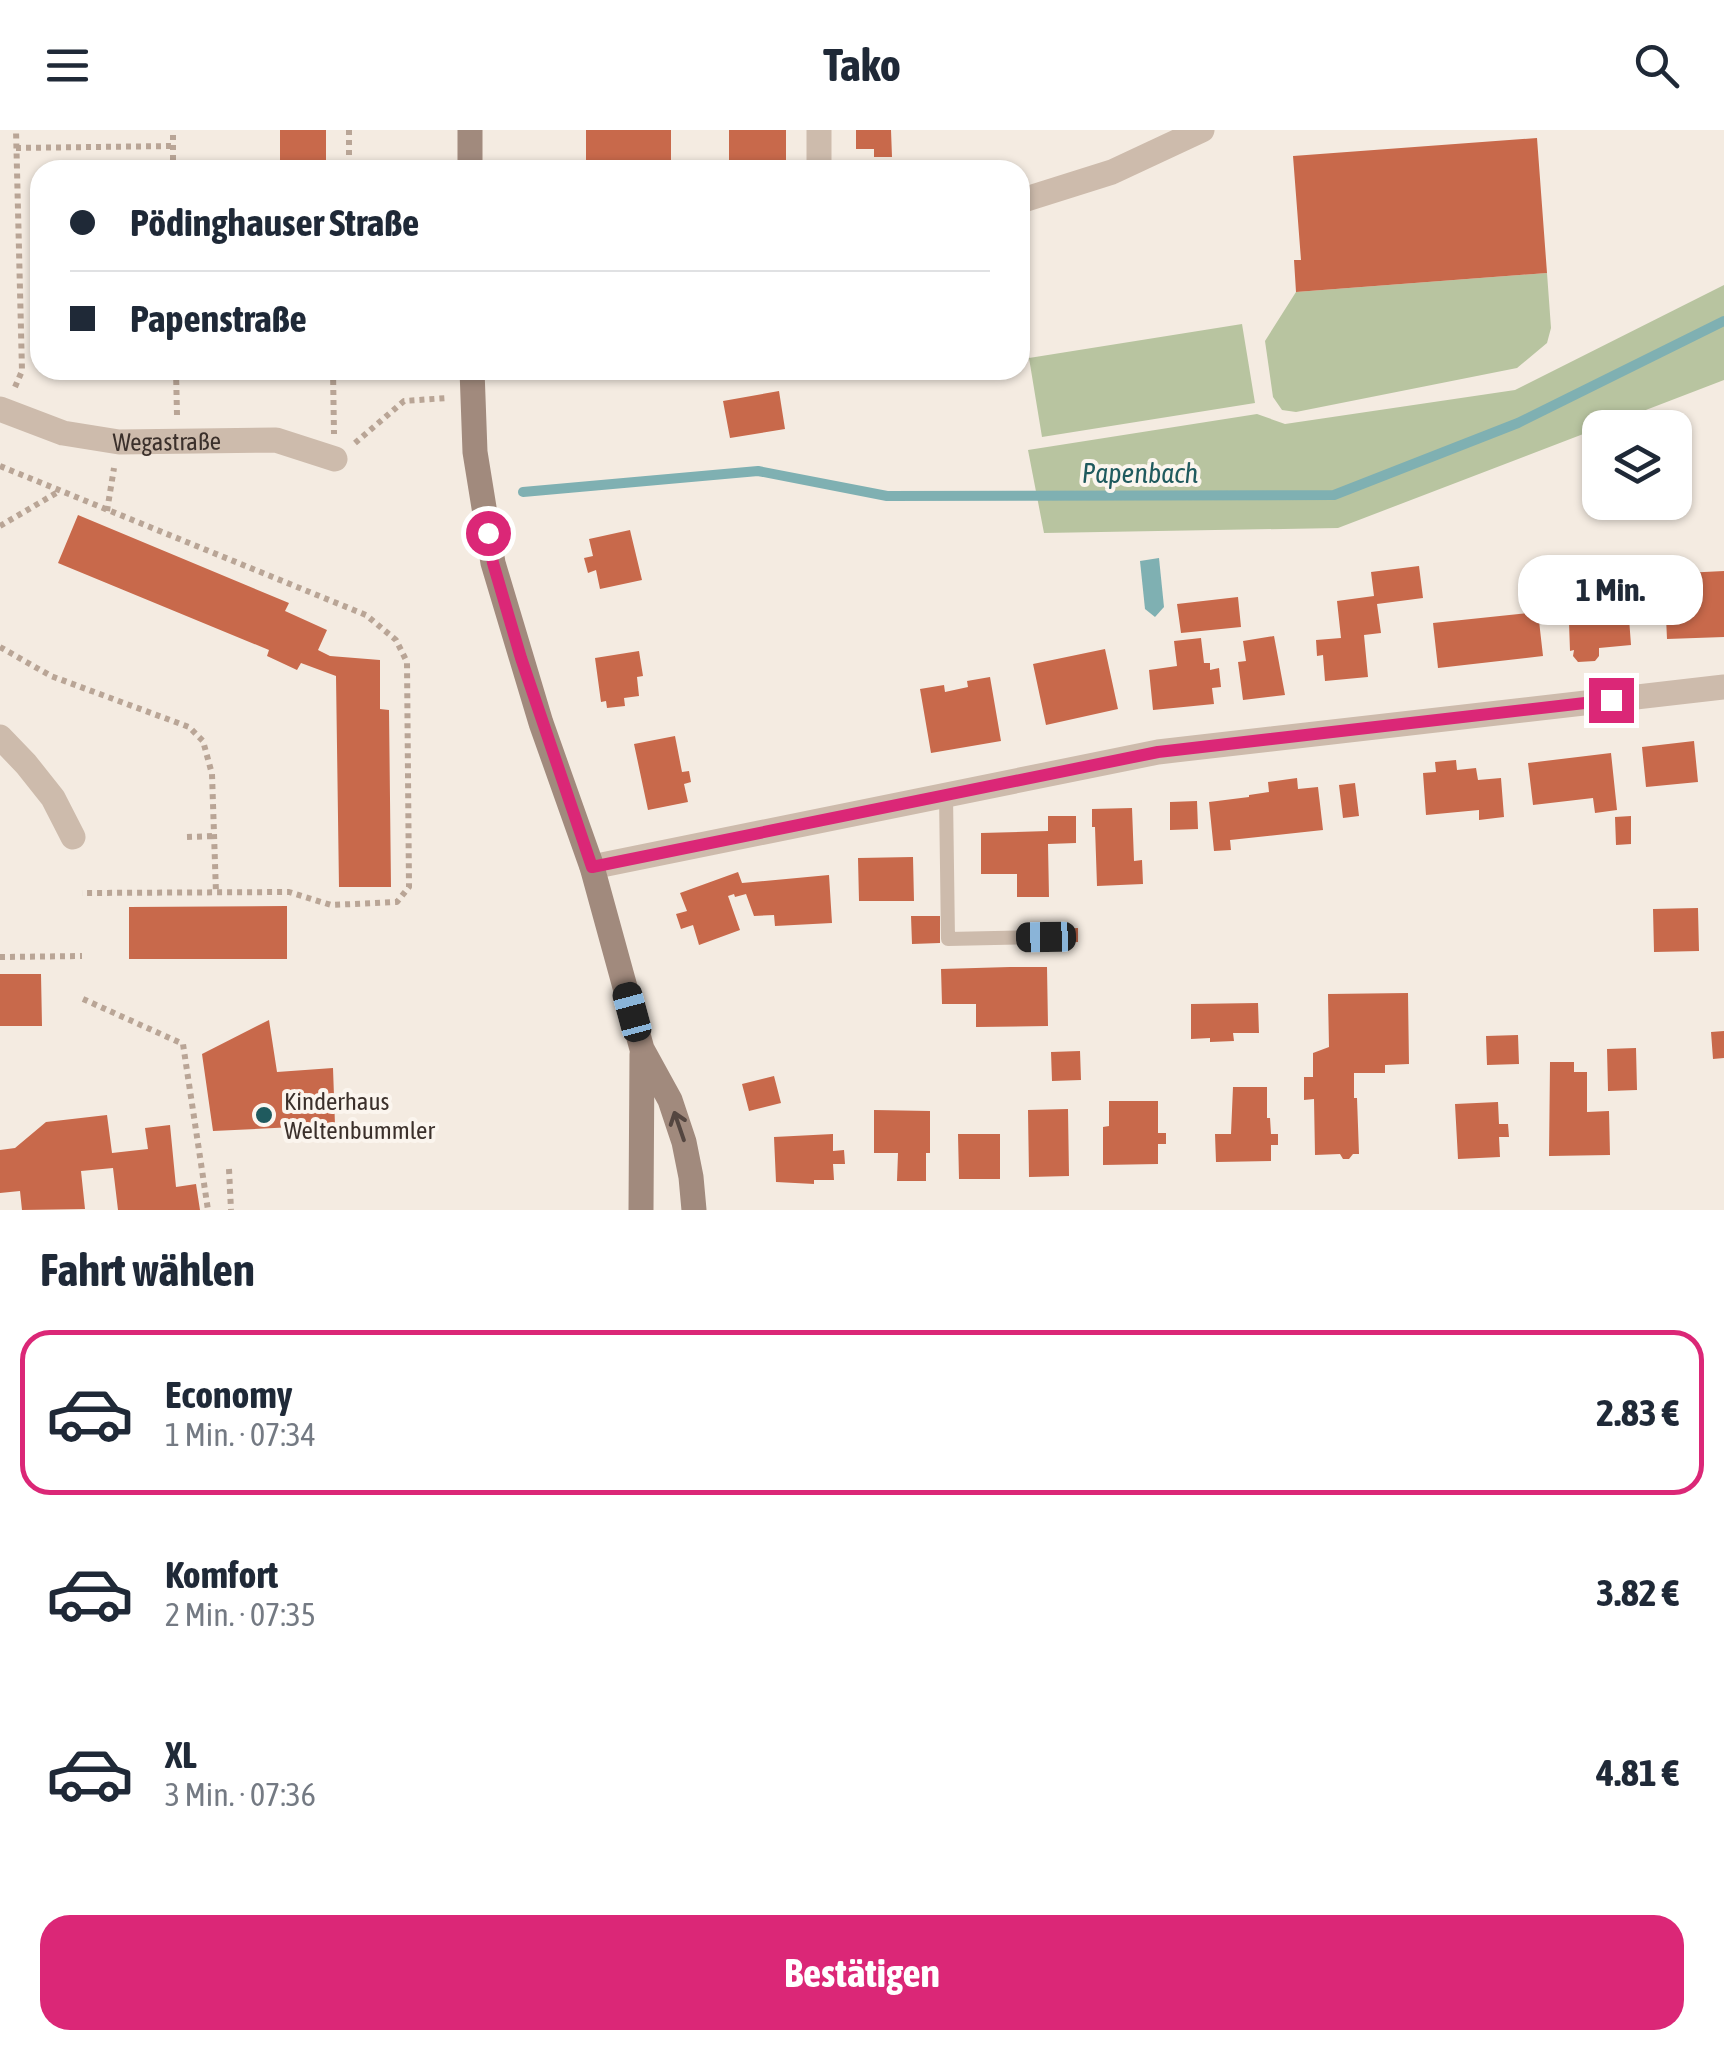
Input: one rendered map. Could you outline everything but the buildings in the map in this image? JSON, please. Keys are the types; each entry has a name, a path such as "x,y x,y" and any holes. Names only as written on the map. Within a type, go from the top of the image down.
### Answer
{"main road":[{"path":"470,130 470,160"},
{"path":"472,383 475,452 493,563 542,724 592,867 642,1049 670,1100 684,1142 694,1210"},
{"path":"641,1210 642,1049"}],"street":[{"path":"819,130 819,160"},
{"path":"1030,198 1112,172 1202,130"},
{"name":"Wegastraße","path":"3,410 63,433 119,442 276,440 334,460"},
{"path":"592,867 1158,752 1724,687"},
{"path":"0,736 53,798 73,837"}],"lane":[{"path":"946,795 948,939 1046,937"}],"path":[{"path":"3,410 22,372 16,130"},
{"path":"173,130 173,160"},
{"path":"349,130 349,160"},
{"path":"16,148 172,146"},
{"path":"176,380 178,441"},
{"path":"333,380 334,460"},
{"path":"334,460 404,401 472,383"},
{"path":"108,511 119,442"},
{"path":"0,466 366,614 396,640 406,662 410,888 397,902 331,905 289,892 82,893"},
{"path":"0,526 59,492"},
{"path":"0,647 51,676 189,726 202,741 212,774 216,893"},
{"path":"188,837 214,836"},
{"path":"0,957 82,956"},
{"path":"82,999 182,1044 208,1210"},
{"path":"230,1169 231,1210"}],"green space":[{"path":"1547,273 1551,328 1547,343 1517,368 1296,412 1282,410 1273,397 1265,341 1296,292"},
{"path":"1724,285 1724,380 1646,410 1582,410 1582,434 1338,528 1044,533 1028,450 1257,414 1285,424 1515,390"},
{"path":"1242,324 1255,403 1042,437 1030,358"}],"water":[{"path":"1159,558 1164,607 1155,617 1145,609 1140,561"}],"waterway":[{"name":"Papenbach","path":"523,492 758,471 887,496 1334,495 1518,423 1724,321"}],"place":[{"name":"Kinderhaus Weltenbummler","path":"264,1115"}],"route":[{"path":"488,533 521,658 592,867 1158,752 1611,700"}]}
